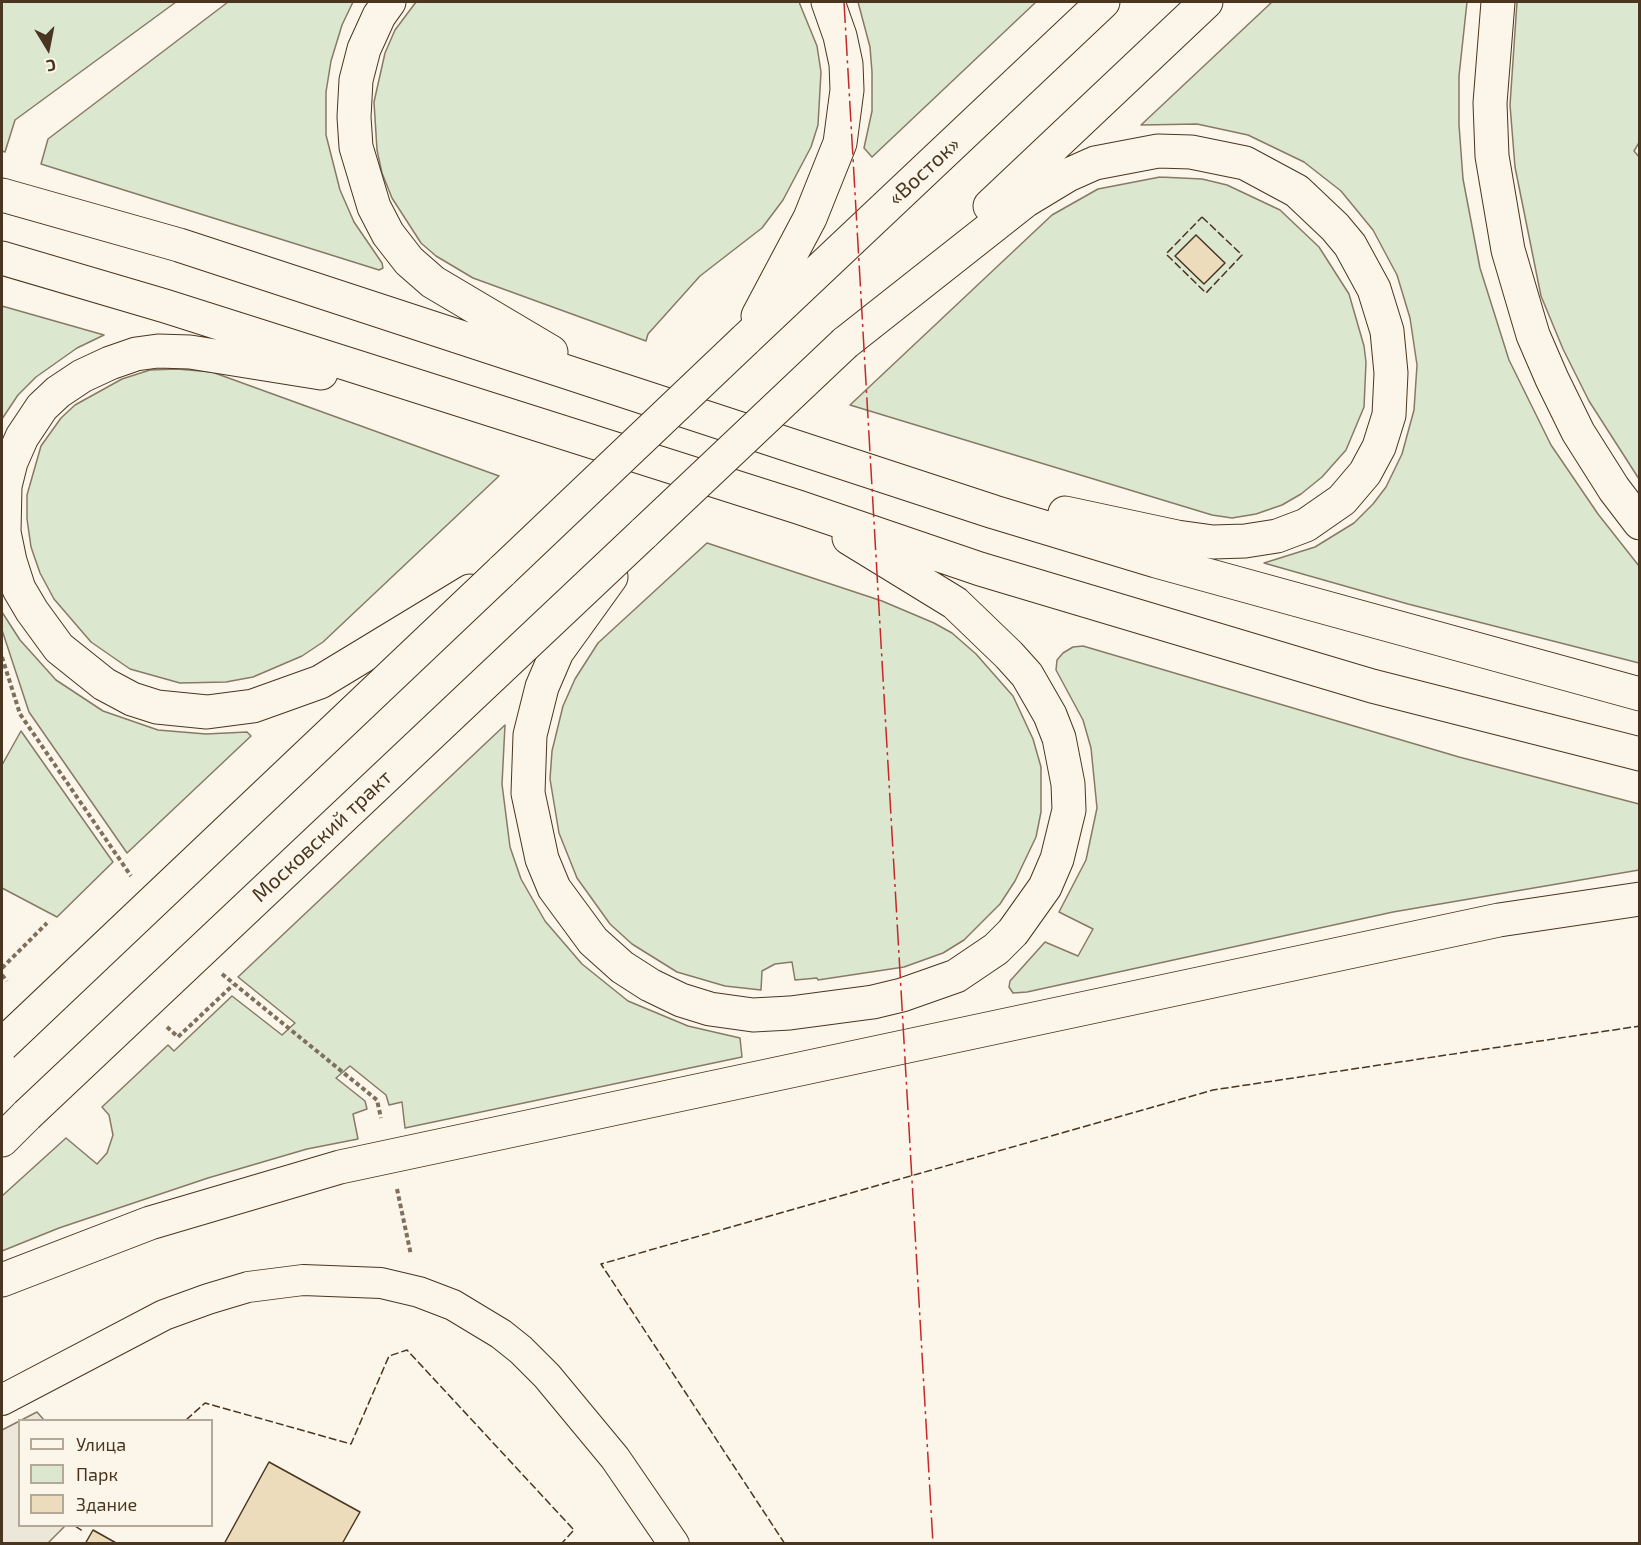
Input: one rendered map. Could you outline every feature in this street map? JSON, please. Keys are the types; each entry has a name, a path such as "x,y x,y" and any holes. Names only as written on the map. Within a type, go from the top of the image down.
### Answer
{"main road":[{"path":"389,2 379,16 364,49 356,80 354,117 363,178 388,234 409,261 433,282 607,385"},
{"path":"745,340 810,218 840,143 847,90 846,64 840,36 828,2"},
{"name":"«Восток»","path":"502,571 1103,2"},
{"path":"798,507 955,603 1009,655 1038,693 1053,722 1064,761 1069,810 1064,837 1045,887 1013,932 975,964 956,976 903,995 853,1005 753,1015 710,1009 681,1000 650,985 622,967 593,941 554,888 542,859 528,793 530,735 536,708 557,652 570,630 644,533 1206,2"},
{"path":"1498,2 1490,103 1492,156 1508,250 1533,335 1552,379 1578,432 1614,489 1640,523"},
{"path":"845,343 1025,201 1068,175 1095,164 1158,151 1191,152 1245,163 1297,191 1335,227 1362,265 1382,311 1390,352 1391,395 1379,447 1356,486 1325,513 1306,525 1276,536 1245,541 1213,542 1177,537 866,471"},
{"path":"2,195 179,245 866,471 1156,561 1640,694"},
{"path":"2,259 165,306 798,507 980,569 1372,686 1640,754"},
{"path":"426,390 190,352 158,351 136,354 82,376 42,407 22,437 11,462 3,509 10,561 19,589 45,629 80,668 123,694 157,707 207,712 233,710 296,692 347,668 502,571"},
{"name":"Московский тракт","path":"2,1140 644,533"},
{"path":"2,1045 502,571"},
{"path":"2,1280 150,1223 340,1167 1499,920 1640,899"}],"street":[{"path":"2,1400 164,1315 248,1287 303,1280 381,1282 419,1292 477,1318 501,1334 530,1359 615,1458 674,1544"}],"path":[{"path":"2,968 47,923"},
{"path":"2,975 7,981"},
{"path":"164,1024 178,1037 233,985"},
{"path":"396,1186 411,1255"},
{"path":"400,1253 419,1258"}],"green space":[{"path":"2,2 176,2 15,120 5,152 2,151"},
{"path":"228,2 353,2 342,25 331,61 326,92 326,135 340,190 354,222 382,263 383,268 379,270 41,164 48,139"},
{"path":"416,2 799,2 817,46 821,72 818,125 811,147 783,200 762,228 700,276 648,334 646,341 473,278 436,256 421,243 392,198 382,173 377,150 374,102 385,53 395,30"},
{"path":"858,2 1036,2 872,157 864,148 872,111 870,47"},
{"path":"1272,2 1467,2 1459,76 1459,125 1463,179 1480,268 1509,360 1551,445 1598,514 1639,566 1639,663 1408,604 1264,563 1315,547 1354,523 1373,504 1386,487 1402,454 1414,410 1417,365 1410,318 1397,275 1373,230 1341,191 1304,162 1248,135 1197,124 1141,125"},
{"path":"1517,2 1639,2 1640,141 1634,151 1640,158 1639,479 1589,401 1563,349 1541,296 1515,167 1510,105"},
{"path":"1160,177 1202,179 1227,185 1280,210 1319,247 1349,294 1364,346 1366,362 1364,407 1346,450 1322,477 1301,494 1282,505 1256,514 1232,518 1212,515 850,405 1052,215 1098,189"},
{"path":"2,306 104,335 77,348 36,377 18,395 2,419"},
{"path":"177,369 212,372 499,476 323,642 302,656 253,677 226,682 180,683 130,669 91,642 54,599 40,573 31,547 27,519 27,495 41,446 61,418 75,405 122,379 150,370"},
{"path":"707,543 882,601 934,623 952,633 976,654 1013,696 1033,739 1041,767 1041,812 1036,837 1015,881 1000,904 964,940 943,953 904,967 818,980 817,978 795,980 792,962 775,964 762,971 761,990 725,986 677,972 632,944 610,924 577,878 559,833 550,779 552,751 563,706 575,679 598,643"},
{"path":"2,612 20,640 56,680 103,711 158,730 206,734 247,732 251,736 127,853 29,712 2,630"},
{"path":"1083,646 1459,757 1639,804 1639,870 1393,912 1027,992 1013,993 1009,987 1010,981 1045,942 1078,956 1093,929 1059,912 1086,860 1097,808 1091,748 1083,720 1056,670 1057,660 1063,653 1073,647"},
{"path":"505,725 502,784 510,847 521,879 545,921 582,964 628,1001 688,1026 740,1038 742,1057 405,1128 402,1102 389,1105 386,1095 350,1066 336,1078 365,1101 367,1109 353,1114 358,1139 307,1149 208,1178 59,1228 2,1251 2,1196 66,1138 97,1164 107,1153 113,1135 109,1115 102,1107 168,1045 174,1051 232,996 282,1035 295,1023 238,977"},
{"path":"21,731 113,862 57,917 2,888 2,765"}],"shaded area":[{"path":"37,1412 43,1419 23,1419"},
{"path":"18,1422 18,1527 64,1527 48,1543 2,1543 2,1430"}],"building":[{"path":"1196,235 1225,263 1204,284 1175,256"},
{"path":"269,1462 360,1512 342,1544 224,1544"},
{"path":"93,1530 118,1544 85,1544"}],"fence":[{"path":"1202,217 1242,255 1206,293 1166,254 1202,217"},
{"path":"785,1544 601,1264 1213,1090 1640,1026"},
{"path":"187,1419 205,1403 351,1444 389,1356 407,1350 574,1530 561,1544"},
{"path":"76,1527 84,1532"}],"power":[{"path":"844,2 933,1544"}]}
